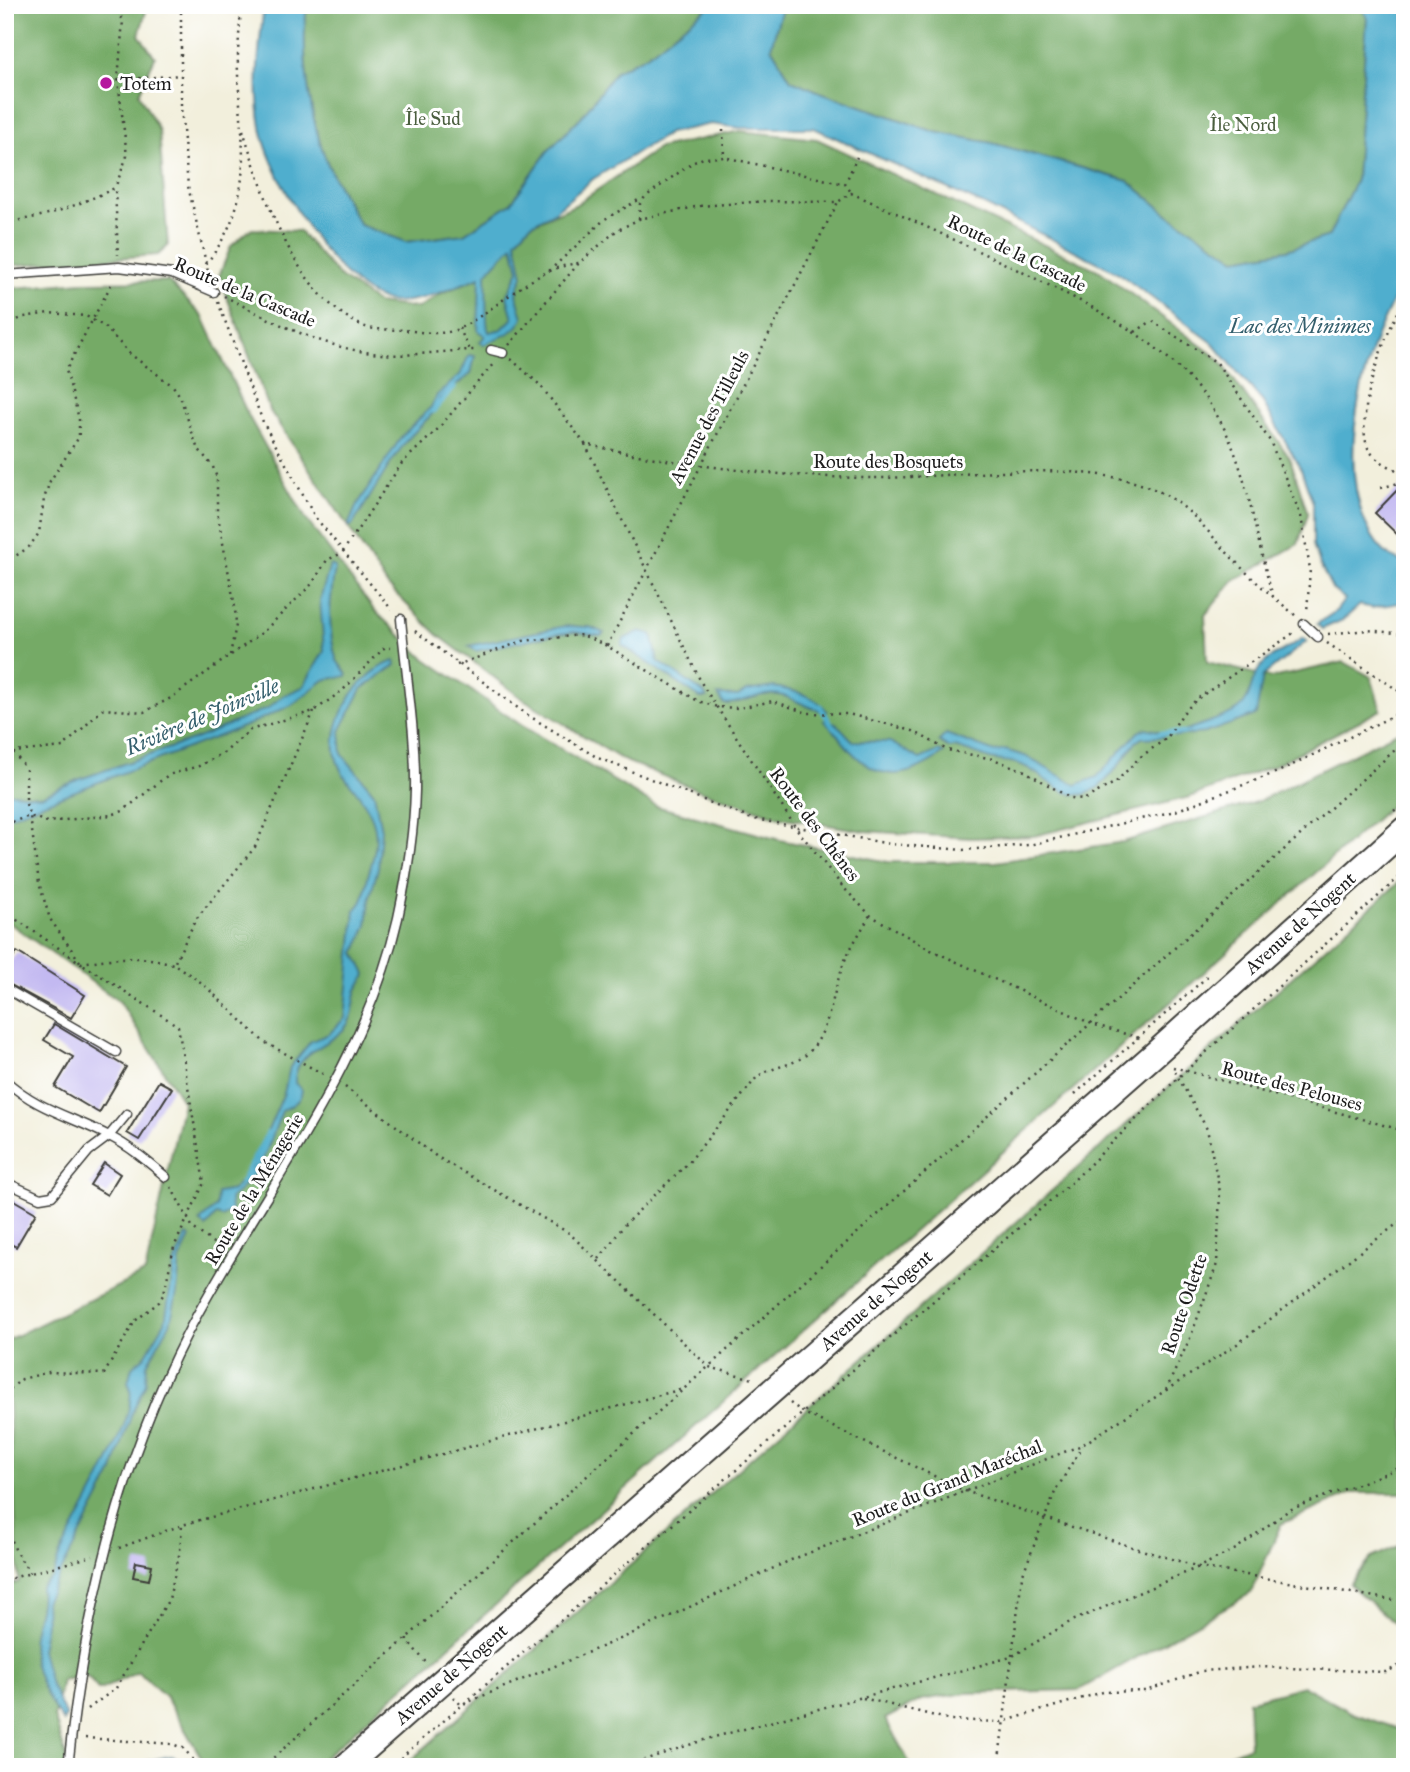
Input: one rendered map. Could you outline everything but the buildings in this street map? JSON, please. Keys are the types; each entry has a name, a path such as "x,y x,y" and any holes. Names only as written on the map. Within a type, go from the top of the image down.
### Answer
{"main road":[{"name":"Avenue de Nogent","path":"345,1767 769,1380 1165,1060 1405,829"}],"lane":[{"name":"Route de la Cascade","path":"5,275 119,267 172,274 214,292"},
{"path":"491,350 503,353"},
{"name":"Route de la Ménagerie","path":"68,1767 102,1555 126,1479 162,1386 190,1329 336,1081 350,1054 387,960 411,843 415,789 414,739 401,619"},
{"path":"1305,625 1318,637"},
{"path":"5,988 116,1052"},
{"path":"5,1080 26,1100 108,1136 138,1153 166,1177"},
{"path":"5,1182 40,1198 52,1196 89,1151 108,1136 127,1114"}],"path":[{"path":"5,563 29,547 39,533 44,499 50,481 79,437 79,419 66,370 71,356 95,320 119,267 115,188 127,156 118,80 122,20 114,5"},
{"path":"181,5 181,75 188,186 206,264 263,422 315,517 342,553 401,619 457,665 526,714 597,758 749,818 890,844 963,850 1028,845 1175,811 1280,771 1405,710"},
{"path":"206,264 225,239 240,197 243,130 238,72 241,5"},
{"path":"118,80 181,75"},
{"path":"243,130 263,192 307,282 364,326 450,332 478,318 506,295 547,273 564,265 579,263"},
{"path":"723,130 724,157"},
{"path":"845,184 858,156"},
{"path":"5,753 63,747 103,709 144,712 171,698 263,632 312,584 327,559 342,553 361,520 402,463 444,421 579,263 617,231 639,219 666,211 767,201 838,202 851,193 845,184 724,157 704,158 606,219 547,273"},
{"path":"5,222 33,219 71,209 115,188"},
{"name":"Route de la Cascade","path":"851,193 989,256 1135,332 1177,365 1211,405 1226,432 1236,457 1273,596"},
{"path":"639,219 640,204 645,197"},
{"name":"Avenue des Tilleuls","path":"607,646 698,466 838,202"},
{"name":"Route de la Cascade","path":"214,292 289,329 327,344 382,355 470,350 459,328"},
{"path":"1405,301 1381,350 1365,420 1369,449 1384,463 1405,474"},
{"path":"5,325 24,317 49,313 68,313 95,320 130,354 173,386 180,396 197,447 214,467 217,511 235,607 236,625 230,654"},
{"path":"457,665 523,641 582,635 607,646 698,701 717,707 739,708 772,701 821,715 848,714 913,732 947,750 993,759 1025,771 1070,798 1084,799 1116,782 1139,758 1167,738 1197,699 1284,642 1305,625 1308,609 1310,569 1301,516 1270,441 1217,363 1152,321 1135,332"},
{"path":"503,353 540,384 585,444"},
{"name":"Route des Bosquets","path":"585,444 698,466 868,478 1046,473 1118,478 1147,486 1182,505 1238,564 1273,596"},
{"name":"Route des Chênes","path":"585,444 648,569 667,616 717,707 796,828 870,915 931,950 1092,1024 1139,1037 1165,1060"},
{"path":"1381,488 1405,481"},
{"path":"1273,596 1305,625"},
{"path":"1318,637 1354,630 1405,634"},
{"path":"1318,637 1405,695"},
{"path":"5,824 30,816 47,822 111,815 123,811 168,775 199,766 225,752 250,730 314,711 342,691 385,647 403,650"},
{"path":"314,711 254,847 195,919 174,964 202,983 264,1042 336,1081 437,1157 545,1217 599,1259 709,1367 751,1380 769,1380 786,1400 804,1413 965,1491 1044,1518 1199,1567 1405,1602"},
{"path":"5,741 26,769 26,804 39,883 50,919 81,963"},
{"path":"263,1767 1405,741"},
{"name":"Avenue de Nogent","path":"390,1767 1072,1182 1180,1076 1405,872"},
{"path":"5,912 178,1026 204,1182 174,1247 164,1293 159,1302 135,1321 104,1374 49,1372 22,1379 5,1393"},
{"path":"599,1259 625,1224 689,1162 757,1077 768,1069 800,1059 810,1051 827,1017 842,966 870,915"},
{"path":"81,963 125,956 151,957 173,964"},
{"name":"Route des Pelouses","path":"1165,1060 1186,1071 1405,1131"},
{"name":"Route Odette","path":"1165,1060 1180,1076 1207,1129 1220,1192 1217,1264 1191,1336 1166,1390"},
{"path":"166,1177 193,1228 232,1257"},
{"name":"Route du Grand Maréchal","path":"461,1705 625,1637 791,1560 1082,1445 1237,1344 1405,1218"},
{"path":"5,1580 70,1561 102,1555 181,1525 683,1388"},
{"path":"998,1767 1022,1576 1044,1518 1082,1445"},
{"path":"623,1767 707,1739 1011,1657 1070,1622 1236,1549 1289,1510 1405,1466"},
{"path":"5,1521 16,1552 30,1573"},
{"path":"74,1721 116,1688 169,1599 180,1551 181,1525"},
{"path":"860,1697 951,1720 1002,1722 1103,1692 1146,1691 1202,1671 1262,1667 1386,1672 1405,1663"},
{"path":"71,1738 172,1744 183,1748 200,1767"}],"green space":[{"path":"5,5 148,5 139,35 155,57 139,94 159,131 168,246 158,255 5,266"},
{"name":"Île Sud","path":"307,5 711,5 647,55 616,71 582,116 548,151 511,203 464,234 406,242 360,225 329,167 317,130 308,87 305,44"},
{"name":"Île Nord","path":"783,5 1361,5 1367,18 1356,180 1329,236 1287,250 1236,259 1169,215 1128,181 992,143 935,132 791,80 771,47"},
{"path":"740,131 817,139 1100,271 1219,359 1290,458 1308,514 1298,544 1233,581 1205,615 1207,662 1272,678 1344,662 1371,677 1381,710 1273,766 1190,797 1034,836 971,838 864,831 779,817 701,791 623,760 520,697 438,635 388,586 270,411 219,276 231,246 251,229 299,231 338,275 377,303 418,308 442,293 484,275 530,225 575,205 659,148"},
{"path":"168,281 203,317 249,417 306,519 374,610 423,657 521,725 656,806 780,840 888,862 996,862 1123,842 1259,801 1405,728 1405,793 314,1767 207,1767 165,1696 138,1672 102,1689 98,1689 87,1676 62,1680 54,1716 69,1767 5,1767 5,1587 19,1582 5,1341 145,1273 183,1102 120,1002 5,920 5,289 82,282"},
{"path":"1405,877 1405,1493 1352,1493 1281,1524 1251,1593 1079,1690 966,1693 921,1700 885,1719 912,1767 403,1767"},
{"path":"1405,1543 1405,1633 1349,1584 1371,1558"},
{"path":"1303,1686 1354,1714 1405,1731 1405,1767 1198,1767 1250,1746 1248,1701"}],"water":[{"name":"Lac des Minimes","path":"264,5 307,5 305,44 308,87 317,130 329,167 360,225 406,242 464,234 511,203 548,151 582,116 616,71 647,55 711,5 783,5 771,47 791,80 935,132 992,143 1128,181 1169,215 1236,259 1287,250 1329,236 1356,180 1367,18 1361,5 1405,5 1405,281 1390,306 1367,366 1359,398 1354,464 1357,494 1368,529 1385,552 1405,562 1405,602 1372,608 1360,605 1343,620 1322,629 1317,624 1336,611 1345,599 1333,590 1313,545 1313,503 1301,469 1263,402 1213,343 1117,272 984,205 814,128 740,128 711,124 669,133 593,179 554,212 530,225 516,240 523,276 517,296 523,317 516,328 484,345 480,342 485,336 478,331 480,277 420,299 399,302 377,297 355,283 312,234 293,204 267,148 261,127 258,97","holes":["513,245 519,270 507,297 513,318 502,329 489,332 486,273"]},
{"path":"469,355 475,356 471,374 440,398 435,411 407,440 352,526 348,526 356,507 402,436 431,407 437,395 460,375"},
{"path":"330,565 335,567 331,635 336,658 347,676 324,680 292,705 248,725 5,818 5,792 41,796 77,780 198,738 268,708 284,695 303,687 324,651 320,600"},
{"path":"565,626 590,627 604,633 601,636 574,632 551,635 476,651 468,646"},
{"path":"640,631 652,634 658,661 704,693 707,698 700,698 622,645 624,639"},
{"path":"1303,638 1307,641 1263,676 1256,715 1205,733 1176,736 1240,708 1263,664"},
{"path":"395,661 396,665 362,689 340,731 342,754 374,793 381,830 378,868 370,897 367,925 355,953 366,974 357,991 350,1021 344,1029 300,1064 295,1083 302,1090 300,1098 282,1111 258,1168 230,1199 231,1210 222,1217 216,1215 206,1227 200,1221 216,1207 217,1193 233,1190 252,1168 284,1093 290,1067 311,1041 329,1034 345,1018 355,910 364,894 376,833 368,809 343,775 334,740 340,716 353,693 372,674"},
{"path":"774,687 810,697 827,711 779,695 764,695 724,704 718,695 738,696 746,691"},
{"path":"824,721 836,723 853,741 890,742 920,759 938,751 944,753 912,771 891,774 880,771 868,766 853,753"},
{"path":"1146,728 1167,733 1163,737 1142,738 1136,742 1102,784 1080,795 1063,791 1021,765 990,759 954,747 949,748 939,741 946,734 995,752 1005,750 1025,756 1076,785 1097,777 1138,732"},
{"path":"187,1235 190,1237 180,1260 177,1293 170,1324 147,1364 146,1383 132,1413 112,1474 45,1602 46,1624 41,1650 49,1681 66,1716 63,1722 45,1692 33,1658 33,1635 40,1606 40,1588 53,1575 59,1557 117,1443 126,1418 130,1397 128,1382 132,1367 145,1356 165,1322 175,1261"},
{"path":"170,1756 184,1760 192,1767 122,1767"}],"waterway":[{"name":"Rivière de Joinville","path":"433,411 454,387"},
{"path":"820,706 831,724"},
{"path":"1161,733 1183,733"},
{"path":"241,1183 268,1133"}],"place":[{"name":"Totem","path":"106,83"}]}
